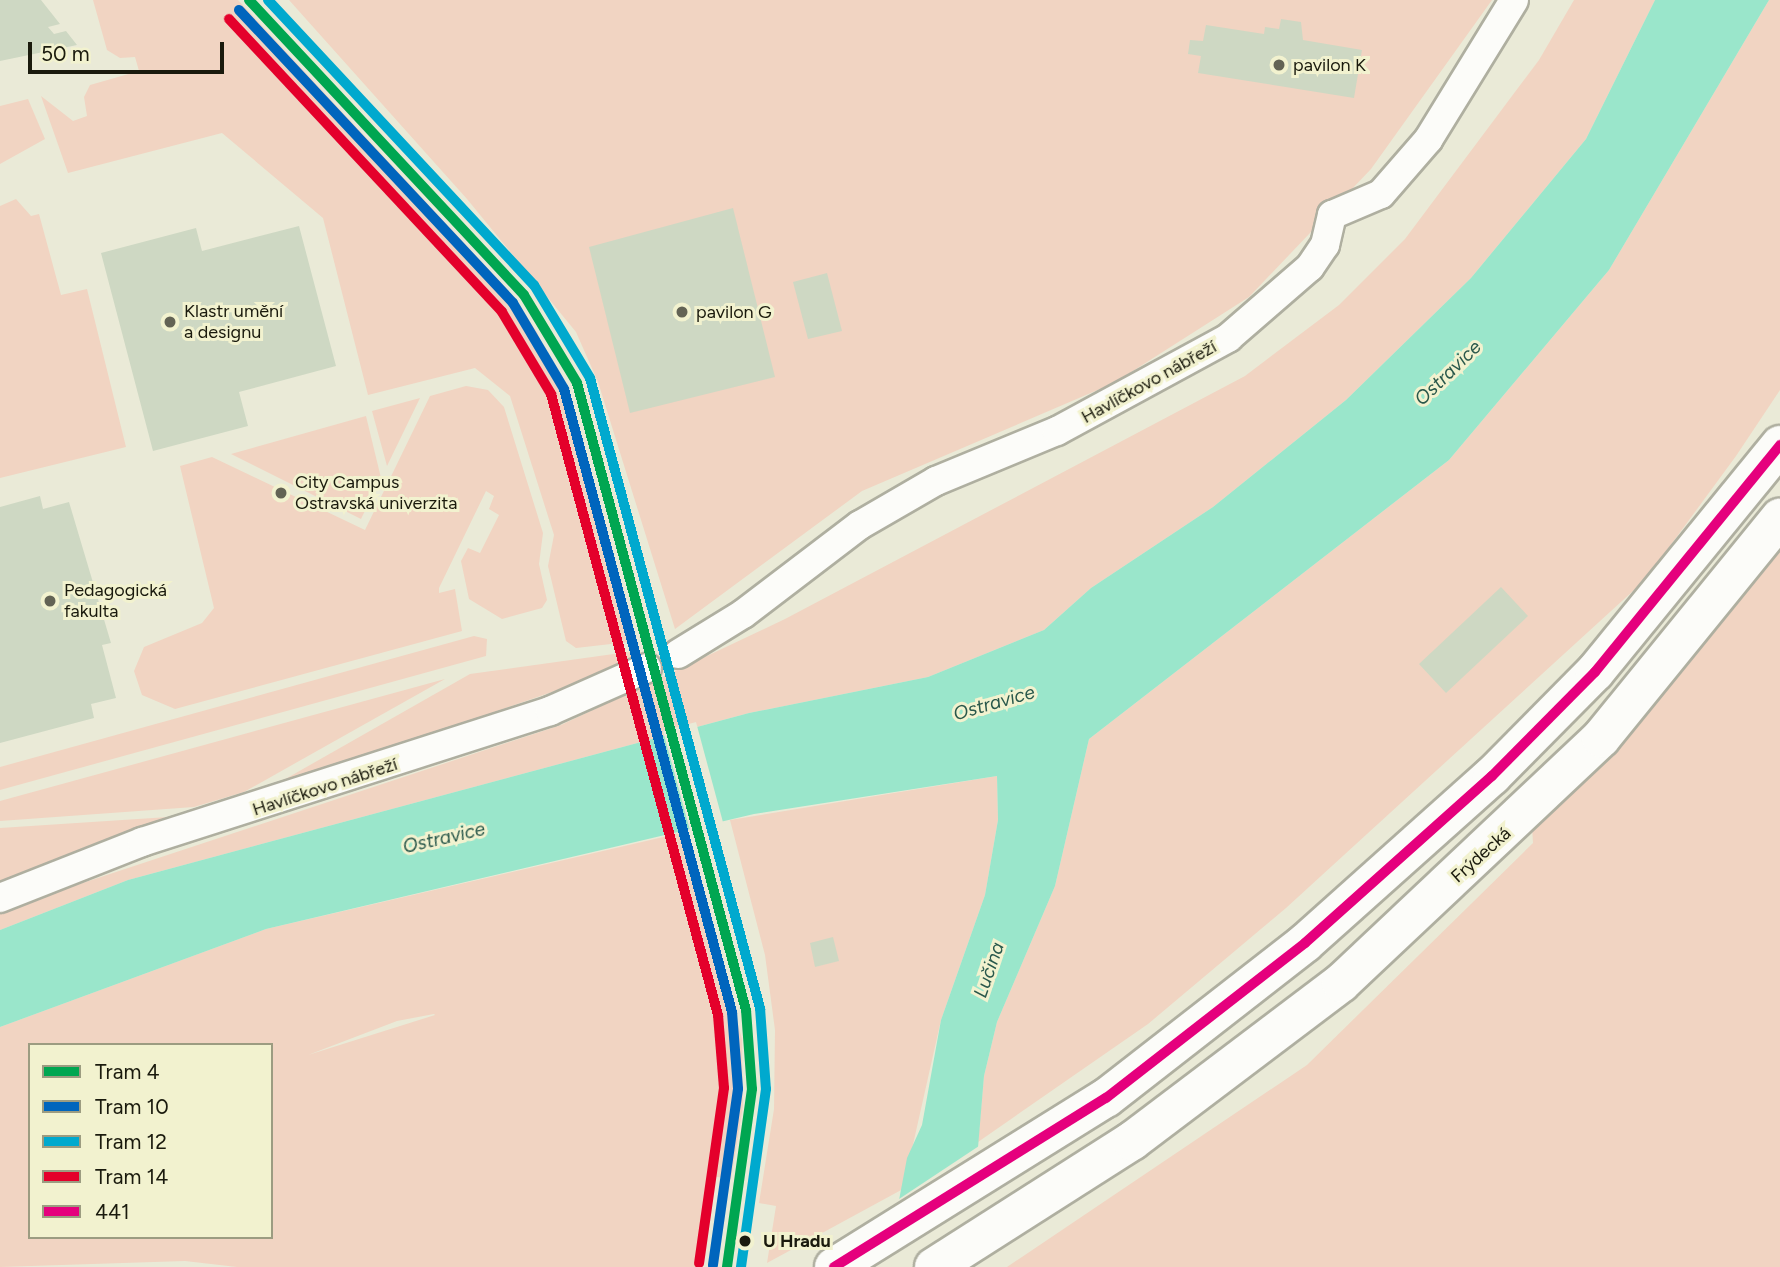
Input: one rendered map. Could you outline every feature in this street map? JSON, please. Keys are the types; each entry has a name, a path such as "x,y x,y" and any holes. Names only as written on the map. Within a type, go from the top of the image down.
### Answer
{"main road":[{"path":"834,1267 1106,1098 1213,1020 1492,776 1659,600 1780,445"},
{"name":"Frýdecká","path":"934,1267 1132,1141 1341,983 1531,810 1698,627 1780,517"}],"street":[{"name":"Havlíčkovo nábřeží","path":"678,654 743,614 860,525 936,481 1057,431 1228,338 1310,267 1325,245 1332,215 1381,194 1428,140 1514,0"},
{"name":"Havlíčkovo nábřeží","path":"0,898 142,842 550,711 647,668"}],"shaded area":[{"path":"93,0 238,0 506,288 537,332 572,416 637,641 576,648 566,641 548,566 554,535 510,396 475,368 368,395 323,218 222,133 68,173 41,96 73,121 87,116 84,97 90,85 139,71 135,57 120,58 107,50"},
{"path":"289,0 1492,0 1371,169 1249,297 1114,383 862,491 675,629 598,382 576,332 467,199"},
{"path":"1574,0 1655,0 1586,139 1471,278 1346,400 1213,507 1091,588 1044,630 928,677 749,713 128,880 0,930 0,911 7,908 561,725 785,619 1245,376 1339,305 1405,239 1539,60"},
{"path":"1769,0 1780,0 1780,390 1736,456 1645,580 1286,908 1148,1024 978,1142 984,1076 997,1022 1055,886 1089,739 1449,460 1609,270"},
{"path":"28,99 45,139 0,164 0,106"},
{"path":"16,199 31,216 39,214 61,295 87,289 126,447 0,478 0,206"},
{"path":"466,386 488,390 504,407 543,533 539,564 547,600 542,608 502,619 469,599 461,561 468,548 480,553 499,515 489,509 494,496 486,491 439,588 439,593 455,589 462,631 175,709 142,695 134,671 144,647 202,623 214,608 180,466 212,457 365,530 430,396"},
{"path":"420,398 387,466 372,411"},
{"path":"366,416 381,478 361,519 231,454"},
{"path":"1780,518 1780,1267 1007,1267 1307,1065 1533,843 1531,810"},
{"path":"474,636 487,639 486,656 0,790 0,767"},
{"path":"635,651 638,659 572,685 259,794 470,674"},
{"path":"445,679 244,792 194,807 0,821 0,801"},
{"path":"997,776 998,820 985,895 941,1020 903,1189 767,1263 776,1206 759,1203 774,1109 775,1030 765,955 730,820"},
{"path":"199,815 0,890 0,828"},
{"path":"685,832 742,1039 743,1106 731,1179 711,1176 698,1267 237,1267 185,1261 0,1267 0,1027 266,929","holes":["435,1015 308,1055 397,1021"]}],"water":[{"path":"1655,0 1769,0 1609,270 1449,460 1089,739 1055,886 997,1022 984,1076 968,1267 896,1216 907,1158 922,1125 941,1020 985,895 998,820 997,776 754,814 266,929 0,1027 0,930 128,880 749,713 928,677 1044,630 1091,588 1213,507 1346,400 1471,278 1586,139"}],"pier":[{"path":"696,722 724,826 691,834 663,731"},
{"path":"982,1144 972,1267 891,1267 896,1201"}],"building":[{"path":"0,0 41,0 60,24 48,27 54,34 66,31 77,45 0,61"},
{"name":"pavilon K","path":"1281,19 1301,22 1303,40 1362,50 1354,98 1198,73 1201,56 1188,54 1190,40 1203,41 1206,25 1264,34 1265,27 1279,29"},
{"name":"pavilon G","path":"733,208 775,377 630,413 589,247"},
{"path":"299,226 336,366 239,392 248,426 153,451 101,253 196,228 202,251"},
{"path":"827,273 842,331 808,339 793,282"},
{"name":"Pedagogická fakulta","path":"40,496 43,509 69,502 111,643 102,645 116,698 91,704 94,718 0,743 0,507"},
{"path":"1501,587 1528,616 1446,693 1419,664"},
{"path":"833,937 839,961 815,967 810,943"}],"tram line":[{"name":"4","path":"249,0 524,295 577,383 746,1010 752,1089 727,1267"},
{"name":"12","path":"268,0 534,285 590,378 760,1008 766,1089 741,1267"},
{"name":"10","path":"239,10 513,303 564,389 732,1012 738,1089 713,1265"},
{"name":"14","path":"229,19 502,312 551,394 718,1015 724,1088 699,1263"}],"transit line":[{"name":"441","path":"834,1267 1106,1098 1305,943 1492,776 1595,672 1780,445"}],"place":[{"name":"pavilon K","path":"1279,65"},
{"name":"pavilon G","path":"682,312"},
{"name":"Klastr umění a designu","path":"170,322"},
{"name":"City Campus Ostravská univerzita","path":"281,493"},
{"name":"Pedagogická fakulta","path":"50,601"},
{"name":"U Hradu","path":"745,1241"}],"water label":[{"name":"Ostravice","path":"1448,373"},
{"name":"Ostravice","path":"994,703"},
{"name":"Ostravice","path":"444,838"},
{"name":"Lučina","path":"989,970"}]}
